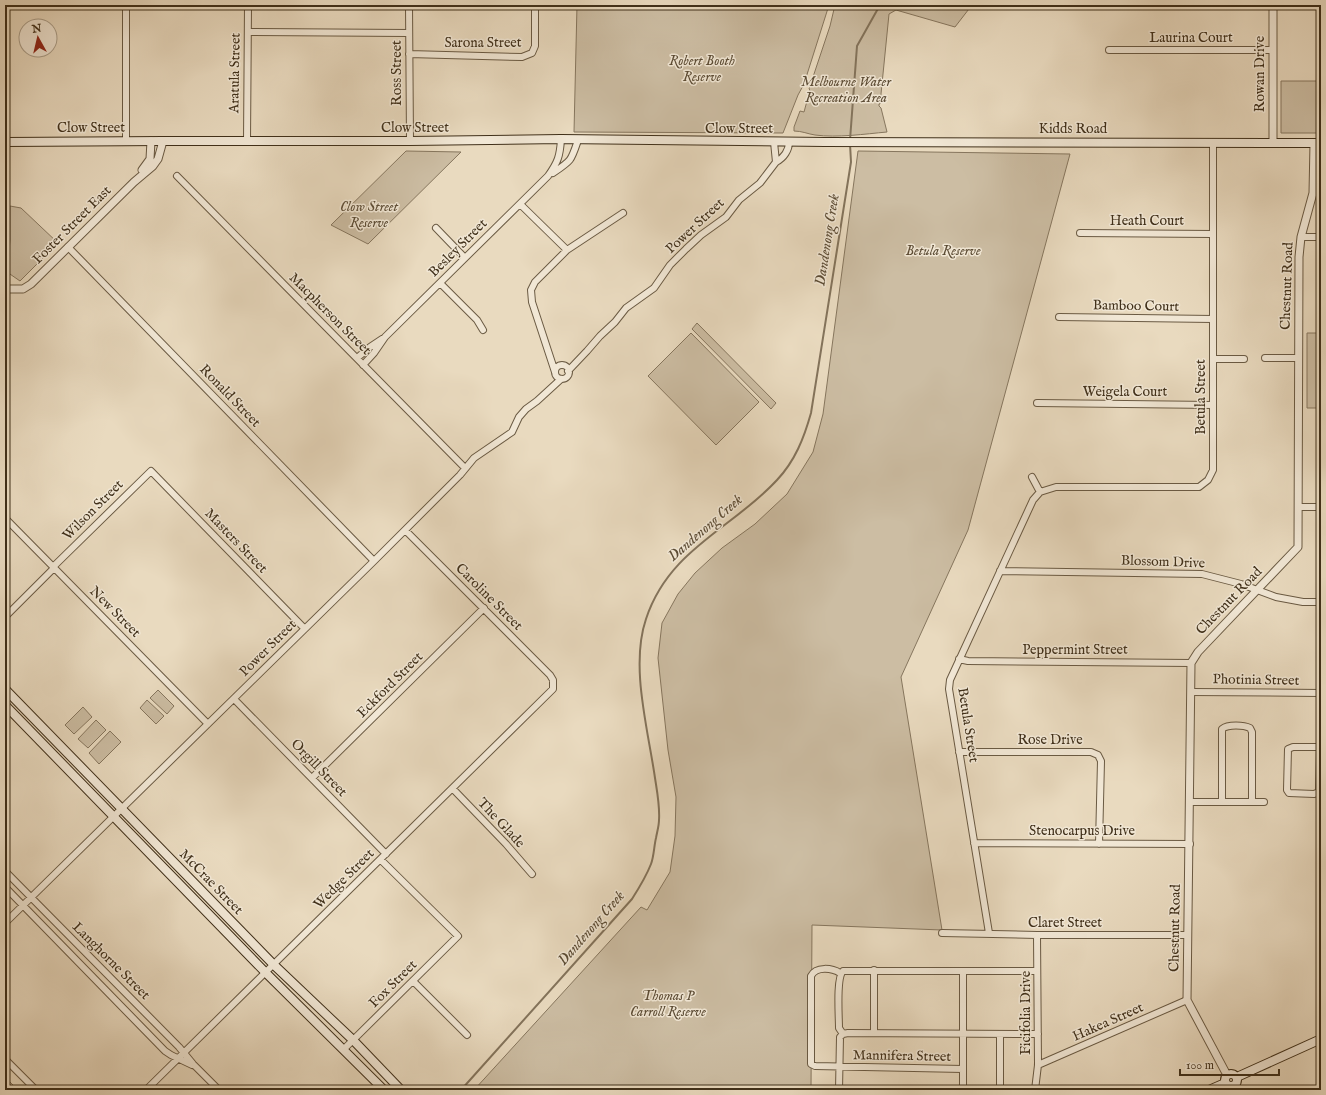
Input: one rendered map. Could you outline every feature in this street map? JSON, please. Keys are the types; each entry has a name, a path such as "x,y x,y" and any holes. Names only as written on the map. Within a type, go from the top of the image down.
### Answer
{"main road":[{"name":"Clow Street","path":"5,142 410,142 561,140 825,142"},
{"name":"Kidds Road","path":"825,142 1318,142"},
{"name":"McCrae Street","path":"5,689 274,965 353,1040 401,1090"},
{"name":"McCrae Street","path":"5,705 266,972 384,1090"},
{"path":"1209,1090 1237,1081 1236,1077 1321,1039"}],"street":[{"path":"126,5 126,141"},
{"name":"Aratula Street","path":"247,141 248,5"},
{"name":"Ross Street","path":"409,5 410,142"},
{"name":"Sarona Street","path":"409,54 522,57 532,53 535,46 535,5"},
{"name":"Rowan Drive","path":"1273,5 1273,142"},
{"path":"248,32 409,33"},
{"name":"Laurina Court","path":"1109,50 1273,50"},
{"name":"Besley Street","path":"363,365 385,338 548,176 560,158 561,140"},
{"name":"Besley Street","path":"548,176 572,158 578,140"},
{"name":"Foster Street East","path":"5,289 20,289 28,286 134,182 150,160 151,141"},
{"name":"Foster Street East","path":"134,182 141,178 158,159 163,141"},
{"path":"774,142 776,162"},
{"name":"Power Street","path":"568,371 615,322 626,308 654,288 670,266 701,234 726,217 739,200 760,184 776,162 789,148 789,142"},
{"name":"Betula Street","path":"990,934 949,686 952,675 1033,500 1040,492 1056,487 1199,487 1208,480 1212,470 1213,405 1213,142"},
{"name":"Chestnut Road","path":"1230,1083 1187,1000 1191,663 1198,652 1298,547 1299,257 1301,237 1313,193 1318,142"},
{"name":"Macpherson Street","path":"177,176 465,468"},
{"path":"520,204 567,250"},
{"path":"549,352 566,367 568,371 567,377 557,377 552,365 532,302 531,290 535,282 567,250 623,213"},
{"path":"436,228 465,258"},
{"name":"Heath Court","path":"1080,233 1213,234"},
{"path":"1301,237 1321,238"},
{"name":"Ronald Street","path":"68,247 374,561"},
{"path":"440,283 477,320 483,330"},
{"name":"Bamboo Court","path":"1059,317 1213,319"},
{"name":"Besley Street","path":"357,358 370,347 385,338"},
{"name":"Power Street","path":"562,365 580,357"},
{"path":"1265,358 1299,358"},
{"path":"1213,359 1244,359"},
{"path":"555,372 556,368 562,365"},
{"name":"Power Street","path":"547,390 555,372"},
{"name":"Power Street","path":"5,923 374,561 460,475 465,468 481,453 508,437 515,428 522,413 561,378"},
{"name":"Weigela Court","path":"1037,403 1213,405"},
{"name":"Wilson Street","path":"5,617 151,471"},
{"name":"Masters Street","path":"151,471 304,628"},
{"path":"1032,477 1040,492"},
{"path":"1298,507 1321,507"},
{"name":"New Street","path":"5,518 208,724"},
{"name":"Caroline Street","path":"405,530 550,675 554,683"},
{"name":"Blossom Drive","path":"1000,571 1202,574 1241,584 1276,597 1303,602 1321,602"},
{"name":"Eckford Street","path":"312,778 484,608"},
{"name":"Peppermint Street","path":"959,659 972,661 1191,663"},
{"name":"Wedge Street","path":"146,1090 550,692 553,689 554,683"},
{"name":"Photinia Street","path":"1191,692 1321,693"},
{"name":"Orgill Street","path":"234,699 386,854"},
{"path":"1222,802 1222,729 1227,726 1246,726 1250,728 1252,732 1252,802"},
{"path":"1293,747 1320,747 1319,792 1314,794 1289,793 1287,790 1288,749 1293,747"},
{"name":"Rose Drive","path":"959,752 1091,752 1098,755 1101,761 1099,844"},
{"name":"The Glade","path":"452,788 506,844 532,874"},
{"path":"1190,802 1264,802"},
{"name":"Stenocarpus Drive","path":"974,843 1190,844"},
{"name":"Fox Street","path":"344,1049 458,936 381,860"},
{"name":"Langhorne Street","path":"5,871 219,1090"},
{"name":"Langhorne Street","path":"5,887 165,1051 198,1069"},
{"name":"Claret Street","path":"942,933 1037,935 1188,934"},
{"name":"Ficifolia Drive","path":"1035,1090 1038,1065 1037,935"},
{"name":"Mannifera Street","path":"840,973 835,970 817,970 813,972 811,976 811,1064 815,1066 840,1067 963,1069"},
{"path":"874,970 874,1033"},
{"path":"843,1034 839,1028 839,982 840,973 843,971 1037,971"},
{"path":"963,971 963,1090"},
{"path":"413,981 467,1035"},
{"name":"Hakea Street","path":"1038,1065 1187,1000"},
{"path":"839,1090 840,1037 843,1034 1038,1034"},
{"path":"1000,1034 1000,1090"},
{"path":"5,1059 36,1090"}],"green space":[{"name":"Robert Booth Reserve","path":"577,5 829,5 804,84 783,133 574,132"},
{"name":"Melbourne Water Recreation Area","path":"835,5 972,5 955,27 896,10 889,14 879,104 887,132 832,136 815,135 794,131 800,111 804,112 809,89 830,26"},
{"path":"1321,5 1321,133 1281,133 1281,81 1320,81"},
{"name":"Clow Street Reserve","path":"406,151 461,152 368,244 331,225"},
{"path":"858,151 1070,154 968,530 901,677 942,930 812,925 811,1090 474,1090 641,907 647,910 670,872 675,836 676,797 668,750 658,658 662,623 678,594 695,573 722,548 755,524 787,494 813,452 823,414"},
{"path":"10,206 21,208 58,243 20,281 7,272 10,240"},
{"path":"697,323 776,403 771,409 692,329"},
{"path":"691,333 759,402 716,445 648,376"},
{"path":"1307,333 1321,333 1321,408 1307,408"},
{"path":"158,690 174,706 167,714 150,698"},
{"path":"147,700 164,716 156,724 140,708"},
{"path":"83,707 92,717 74,734 65,725"},
{"path":"96,720 106,730 88,748 78,739"},
{"path":"110,731 121,742 99,764 89,753"},
{"path":"5,1077 18,1090 5,1090"}],"waterway":[{"name":"Dandenong Creek","path":"850,140 857,46 880,5"},
{"name":"Dandenong Creek","path":"935,5 944,5"},
{"name":"Dandenong Creek","path":"461,1090 632,899 649,869 653,858 659,824 659,804 645,719 640,677 642,637 646,619 656,595 670,575 686,557 741,513 777,480 789,465 802,440 811,413 851,162 850,144"}],"park label":[{"name":"Betula Reserve","path":"943,251"},
{"name":"Thomas P Carroll Reserve","path":"668,1004"}]}
